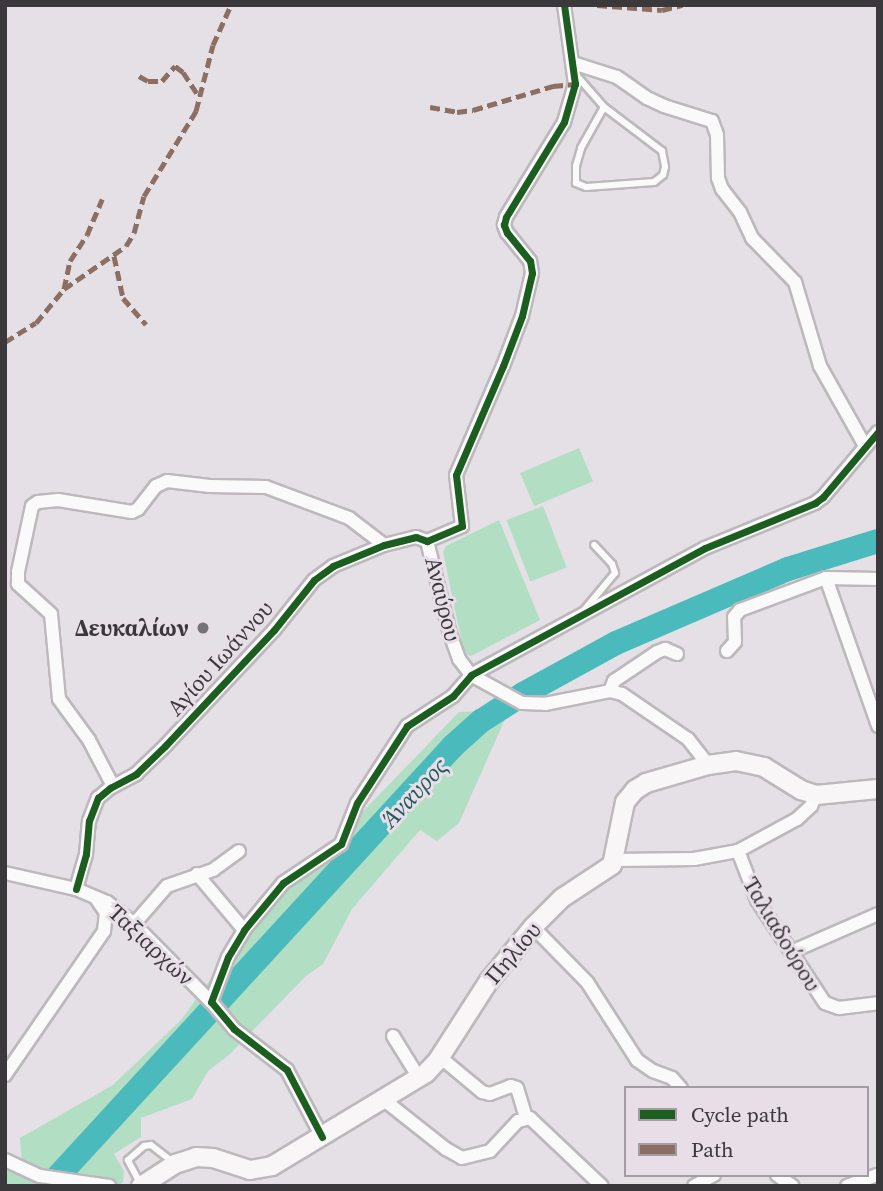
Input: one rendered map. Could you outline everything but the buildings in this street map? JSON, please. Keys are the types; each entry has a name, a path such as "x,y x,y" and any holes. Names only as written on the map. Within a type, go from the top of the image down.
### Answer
{"main road":[{"path":"614,860 622,811 629,796 646,783 708,765 736,761 757,765 816,794 878,789"},
{"name":"Πηλίου","path":"141,1186 175,1164 207,1157 246,1169 260,1170 322,1137 419,1078 440,1057 484,987 533,927 562,898 604,872 614,860"}],"street":[{"path":"564,5 574,69 617,77 647,98 664,106 712,121 717,135 718,178 722,189 740,212 752,238 795,282 820,366 865,446"},
{"name":"Αγίου Ιωάννου","path":"76,889 93,808 103,793 136,774 165,746 274,630 321,573 384,545 416,537 427,541 461,526 462,507 456,475 522,316 532,273 530,261 507,233 504,225 506,217 564,122 573,97 574,69"},
{"path":"212,1003 228,957 244,930 283,883 341,844 357,803 407,726 453,696 471,675 579,615 705,548 815,503 878,432"},
{"path":"113,786 89,740 59,699 51,614 18,584 18,572 32,506 38,502 58,500 132,512 138,509 156,486 167,481 210,486 266,486 349,517 384,545"},
{"name":"Αναύρου","path":"427,541 450,634 459,659 471,675 522,703 545,704 610,691"},
{"path":"727,651 735,642 734,617 740,610 826,578 839,576 878,579"},
{"path":"826,578 878,726"},
{"path":"677,654 665,649 657,652 614,681 610,691 622,694 688,739 708,765"},
{"path":"614,860 694,859 738,851 797,819 811,806 816,794"},
{"path":"134,924 167,886 216,868 239,851"},
{"name":"Ταλιαδούρου","path":"738,851 757,900 825,1003 831,1007 878,1003"},
{"name":"Ταξιαρχών","path":"5,873 93,895 134,924 233,1028 287,1070 322,1137"},
{"path":"197,874 244,930"},
{"path":"5,1075 104,931 106,913 93,895"},
{"path":"791,952 878,914"},
{"path":"533,927 587,982 637,1060 653,1071 672,1078 679,1086"},
{"path":"393,1036 419,1078"},
{"path":"440,1057 484,1093 493,1093 511,1086 517,1088 526,1117 603,1186"},
{"path":"384,1100 446,1149 462,1157 490,1150 526,1117"},
{"path":"9,1162 40,1176 109,1186"},
{"path":"851,1185 878,1175"},
{"path":"694,1186 710,1177"}],"lane":[{"path":"574,69 604,107 662,151 665,167 663,175 654,182 586,187 576,183 576,166 581,148 604,107"},
{"path":"579,615 615,573 611,564 594,545"},
{"path":"141,1186 128,1160 144,1146 151,1145 175,1164"}],"green space":[{"path":"579,448 593,481 534,506 520,473"},
{"path":"543,506 567,568 530,582 507,520"},
{"path":"499,520 540,620 471,656 464,653 443,552 446,546"},
{"path":"509,710 459,823 437,841 420,830 352,909 323,964 306,976 230,1054 208,1071 192,1099 141,1118 141,1137 114,1154 124,1171 123,1182 118,1186 5,1186 5,1171 15,1172 22,1164 20,1138 113,1085 181,1020 239,940 459,712"}],"waterway":[{"name":"Άναυρος","path":"49,1186 453,746 481,721 523,694 616,643 788,569 878,541"}],"marked path":[{"path":"5,342 36,323 64,289 126,246 134,233 144,196 196,111 213,45 231,5"},
{"path":"597,5 662,10 682,5"},
{"path":"139,76 148,81 162,81 175,66 183,72 199,97"},
{"path":"430,107 457,112 473,110 553,86 575,84"},
{"path":"64,289 70,261 87,235 102,199"},
{"path":"114,256 123,298 146,324"}],"cycle path":[{"path":"76,889 86,854 89,821 98,798 136,774 165,746 274,630 314,580 333,566 384,545 416,537 427,541 462,526 456,475 522,316 532,273 530,261 507,233 504,225 506,217 564,122 575,84 564,5"},
{"path":"322,1137 287,1070 234,1029 211,1002 228,957 244,930 283,883 341,844 357,803 407,726 453,696 471,675 705,548 815,503 878,432"}],"place":[{"name":"Δευκαλίων","path":"203,628"}]}
